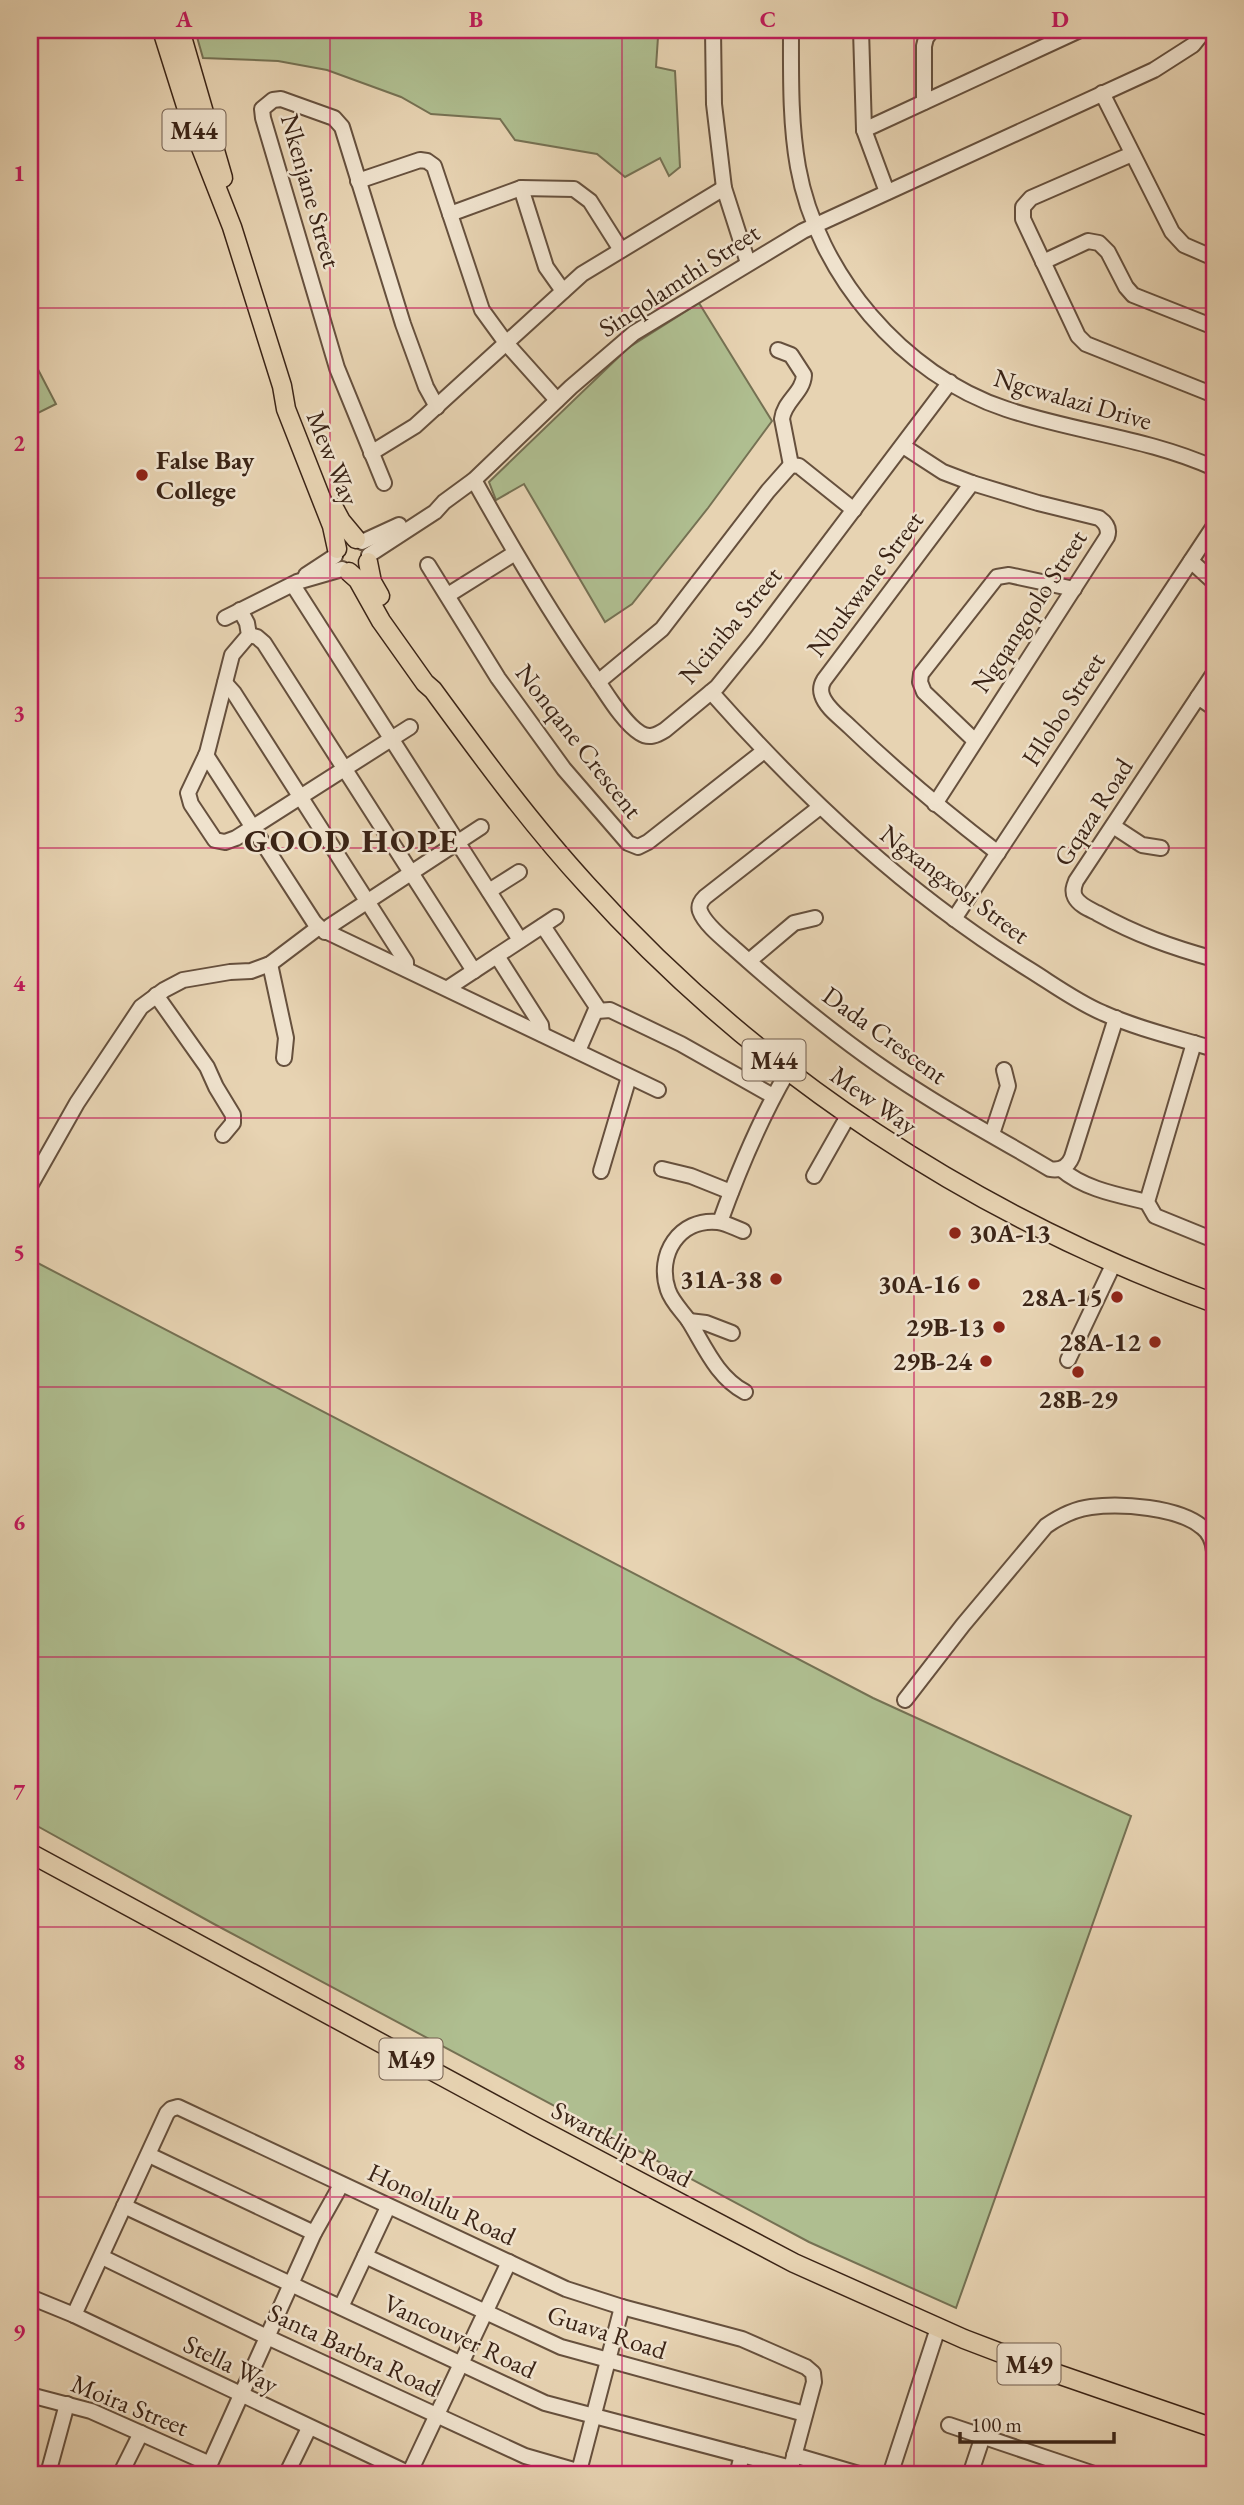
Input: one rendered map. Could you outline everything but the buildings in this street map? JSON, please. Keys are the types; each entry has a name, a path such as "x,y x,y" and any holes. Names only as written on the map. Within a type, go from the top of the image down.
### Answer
{"main road":[{"name":"Mew Way","path":"162,30 192,125 232,227 282,386 285,409 332,526 341,562 358,580 381,621 425,682 526,812 603,903 703,1000 788,1071 848,1116 957,1184 1069,1243 1214,1303"},
{"path":"168,30 192,95 205,112"},
{"name":"Mew Way","path":"180,30 229,198 232,227"},
{"name":"Mew Way","path":"282,386 295,408 336,511 364,549 372,582 432,682 433,690"},
{"name":"Mew Way","path":"341,562 345,540 364,549"},
{"path":"341,562 360,570 364,549"},
{"name":"Swartklip Road","path":"30,1853 749,2241 938,2328 1043,2369 1214,2428"}],"street":[{"path":"713,30 714,104 724,188 748,263"},
{"name":"Ngcwalazi Drive","path":"791,30 792,101 798,169 816,225 834,264 859,303 903,349 950,382 1003,409 1176,453 1214,468"},
{"path":"861,30 864,130 887,191"},
{"path":"924,102 924,46 932,30"},
{"path":"864,130 1080,30"},
{"name":"Sinqolamthi Street","path":"364,549 435,504 444,502 474,480 557,400 634,333 816,225 887,191 940,174 1154,70 1193,45 1205,30"},
{"path":"1102,93 1175,236 1184,244 1214,258"},
{"name":"Nkenjane Street","path":"384,483 337,368 262,118 262,109 273,100 281,99 334,118 342,127 403,324 426,387 437,407"},
{"path":"1132,154 1031,198 1022,210 1023,219 1078,335 1086,344 1214,395"},
{"path":"358,181 420,160 434,166 478,301 506,343 557,400"},
{"path":"450,214 520,188 574,189 590,201 621,250"},
{"path":"520,188 546,267 563,291"},
{"path":"371,453 415,426 582,274 724,188"},
{"path":"1043,262 1088,241 1099,243 1108,252 1126,287 1136,297 1214,327"},
{"path":"778,350 791,355 804,375 802,386 786,404 782,419 791,466"},
{"name":"Nciniba Street","path":"474,480 564,634 598,682 632,726 647,736 655,735 665,730 711,692 757,639 950,382"},
{"name":"Ngqangqolo Street","path":"903,446 943,472 1038,503 1099,518 1108,530 1107,537 1074,589 934,803"},
{"path":"598,682 663,629 768,491 791,466 799,466 853,510"},
{"name":"Nbukwane Street","path":"972,483 827,675 821,689 822,697 833,710 934,803 998,853"},
{"name":"Hlobo Street","path":"954,919 1214,526"},
{"path":"448,595 515,553"},
{"path":"1191,561 1214,582"},
{"path":"226,618 295,583 301,577 341,562"},
{"name":"Nonqane Crescent","path":"428,565 498,678 564,769 633,846 642,846 648,842 764,751"},
{"path":"974,740 924,692 920,682 921,674 997,578 1009,575 1074,589"},
{"path":"295,583 520,940"},
{"path":"240,610 250,635"},
{"path":"250,635 233,652 206,755 189,790 189,798 214,838 220,842 230,841 254,827 410,727"},
{"path":"250,635 264,643 474,971"},
{"name":"Gqaza Road","path":"1214,673 1076,881 1073,892 1077,900 1137,935 1214,959"},
{"path":"225,683 234,693 406,962 406,969"},
{"name":"Ngxangxosi Street","path":"711,692 764,751 820,807 892,871 954,919 1059,988 1103,1013 1214,1049"},
{"path":"1198,697 1214,708"},
{"path":"206,755 322,930 658,1090"},
{"name":"Dada Crescent","path":"820,807 705,897 700,904 704,918 749,961 852,1045 919,1092 1050,1169 1061,1169 1094,1187 1147,1202"},
{"path":"1113,826 1142,845 1161,848"},
{"path":"30,1186 77,1103 141,1007 183,980 251,971 270,964 481,827"},
{"path":"489,891 519,872"},
{"path":"448,988 556,917"},
{"path":"749,961 794,923 815,918"},
{"path":"543,926 597,1011"},
{"path":"497,956 541,1025 542,1034"},
{"path":"270,964 286,1038 284,1058"},
{"path":"156,996 201,1057 233,1115 233,1123 223,1135"},
{"path":"597,1011 610,1010 681,1044 773,1096"},
{"path":"578,1051 597,1011"},
{"path":"1061,1169 1072,1157 1116,1018"},
{"path":"1194,1043 1147,1202 1155,1216 1214,1240"},
{"path":"992,1134 1008,1086 1004,1070"},
{"path":"720,1222 773,1096 788,1071"},
{"path":"601,1171 629,1077"},
{"path":"814,1176 848,1116"},
{"path":"662,1169 731,1192"},
{"path":"743,1231 720,1222 702,1223 681,1232 672,1242 665,1269 668,1289 675,1304 704,1350 732,1385 745,1392"},
{"path":"1068,1360 1114,1263"},
{"path":"688,1321 706,1323 732,1333"},
{"path":"905,1700 951,1640 1046,1527 1060,1517 1091,1507 1150,1508 1185,1518 1203,1527 1213,1541 1214,1550"},
{"name":"Honolulu Road","path":"74,2315 167,2113 178,2107 574,2293 742,2339 806,2367 813,2373 814,2379 791,2466"},
{"path":"149,2155 314,2233"},
{"path":"207,2470 314,2233 341,2185"},
{"name":"Vancouver Road","path":"124,2206 545,2403 791,2466 862,2474"},
{"path":"341,2307 388,2207"},
{"name":"Guava Road","path":"365,2256 561,2347 805,2414"},
{"name":"Santa Barbra Road","path":"102,2257 267,2337 525,2456 583,2474"},
{"path":"410,2475 436,2414 509,2262"},
{"name":"Stella Way","path":"30,2297 74,2315 410,2475"},
{"path":"583,2474 622,2307"},
{"path":"890,2475 938,2328"},
{"name":"Moira Street","path":"30,2395 96,2413 141,2433 207,2470"},
{"path":"49,2470 67,2404"},
{"path":"949,2425 1097,2475"},
{"path":"286,2475 309,2428"},
{"path":"120,2475 141,2433"},
{"path":"970,2475 983,2436"},
{"path":"737,2475 742,2455"},
{"path":"1049,2475 1054,2461"}],"green space":[{"path":"195,30 637,30 637,33 658,37 656,67 675,71 680,167 669,176 660,158 625,177 597,154 515,140 500,119 431,114 401,97 327,70 278,61 203,58"},
{"path":"699,303 772,421 632,604 605,622 524,484 496,500 489,482 628,348"},
{"path":"30,354 56,404 30,417"},
{"path":"30,1259 873,1698 1131,1816 956,2308 809,2242 214,1924 30,1822"}],"place":[{"name":"False Bay College","path":"142,475"},
{"name":"30A-13","path":"955,1233"},
{"name":"31A-38","path":"776,1279"},
{"name":"30A-16","path":"974,1284"},
{"name":"28A-15","path":"1117,1297"},
{"name":"29B-13","path":"999,1327"},
{"name":"28A-12","path":"1155,1342"},
{"name":"29B-24","path":"986,1361"},
{"name":"28B-29","path":"1078,1372"}],"district":[{"name":"GOOD HOPE","path":"352,840"}]}
